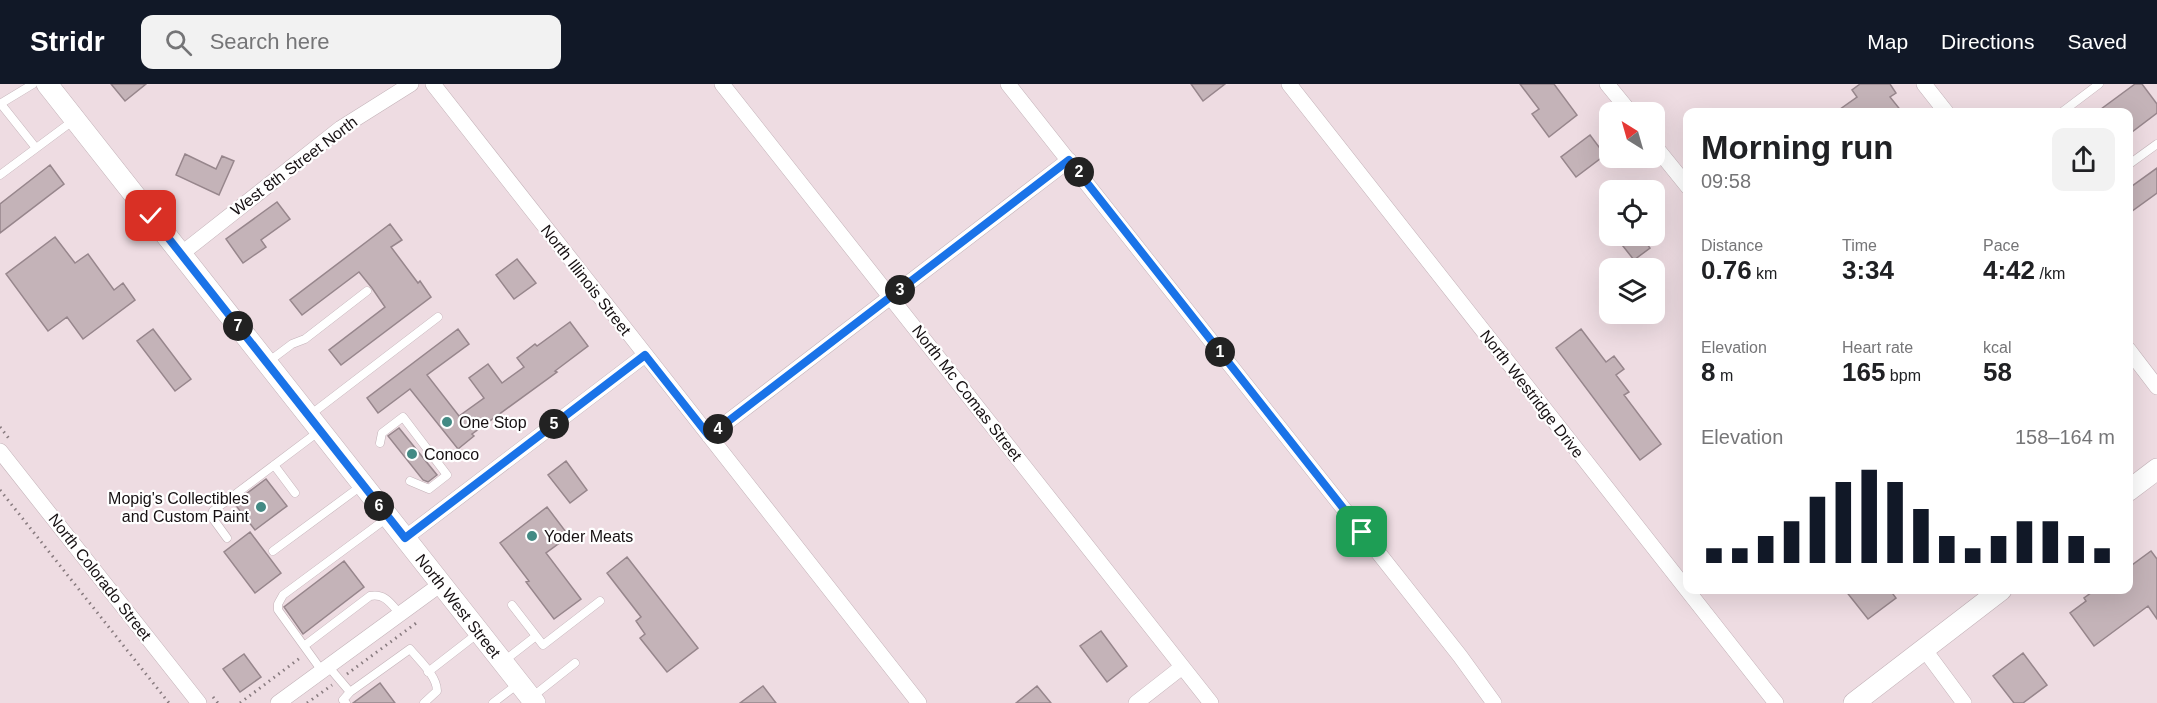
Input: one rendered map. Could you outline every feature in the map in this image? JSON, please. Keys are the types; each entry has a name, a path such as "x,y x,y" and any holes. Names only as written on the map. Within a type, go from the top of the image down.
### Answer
{"main road":[{"name":"North West Street","path":"47,84 528,695"},
{"path":"2133,487 2157,469"},
{"path":"1854,703 1994,594"}],"street":[{"name":"North Illinois Street","path":"433,84 918,703"},
{"name":"North Mc Comas Street","path":"722,84 1211,703"},
{"path":"1008,84 1460,656 1494,703"},
{"name":"North Westridge Drive","path":"1288,84 1683,585"},
{"path":"1607,84 1622,102"},
{"path":"1924,84 1943,108"},
{"name":"West 8th Street North","path":"181,254 341,128 402,86"},
{"path":"1665,159 1683,181"},
{"path":"709,436 1069,160"},
{"path":"405,538 645,355"},
{"path":"2133,356 2157,387"},
{"name":"North Colorado Street","path":"0,451 199,703"},
{"path":"288,700 325,669 441,584"},
{"name":"North Westridge Drive","path":"1690,594 1776,703"},
{"path":"1924,650 1964,703"},
{"path":"1136,703 1182,667"}],"lane":[{"path":"33,84 1,104 36,148"},
{"path":"2067,108 2099,84"},
{"path":"0,175 75,120"},
{"path":"2133,161 2157,144"},
{"path":"267,363 292,344 305,339 368,291"},
{"path":"227,538 213,520 213,511 274,465 315,423 438,317"},
{"path":"380,443 382,433 403,417 447,475 429,489 410,481"},
{"path":"274,465 295,493"},
{"path":"273,551 363,484"},
{"path":"350,692 303,646 278,610 278,604 283,595 388,517"},
{"path":"303,646 370,596 379,594 400,614"},
{"path":"512,606 543,645 600,601"},
{"path":"428,672 479,633"},
{"path":"503,662 536,636"},
{"path":"346,703 343,700 350,692 410,649 438,687 437,691 424,703"},
{"path":"493,703 528,695 575,663"}],"path":[{"path":"0,490 169,703"},
{"path":"307,703 423,618"}],"building":[{"path":"111,84 146,84 125,101"},
{"path":"1191,84 1225,84 1203,101"},
{"path":"1520,84 1554,84 1577,115 1549,137 1532,114 1539,109"},
{"path":"1860,84 1890,84 1896,93 1890,97 1899,108 1842,108 1857,97 1852,90"},
{"path":"2135,84 2142,84 2157,104 2157,113 2133,131 2133,108 2102,108"},
{"path":"1590,135 1599,147 1599,160 1576,177 1561,157"},
{"path":"185,154 216,169 222,156 234,161 219,195 176,175"},
{"path":"50,165 64,184 0,233 0,204"},
{"path":"2157,168 2157,193 2133,210 2133,185"},
{"path":"277,202 290,219 261,240 266,247 243,263 226,239"},
{"path":"390,224 402,240 391,247 431,297 341,365 329,350 385,307 372,288 359,272 302,315 290,300"},
{"path":"55,237 75,263 88,254 114,290 123,283 135,300 83,339 67,317 48,331 6,274"},
{"path":"1623,246 1648,246 1650,248 1637,258 1632,258"},
{"path":"517,259 536,283 514,299 496,275"},
{"path":"570,322 588,346 555,371 557,372 472,434 474,436 458,449 410,389 378,413 367,398 458,329 469,344 427,375 459,416 484,398 469,378 488,364 502,383 524,367 517,358"},
{"path":"153,329 191,379 175,391 137,341"},
{"path":"1581,329 1606,362 1614,356 1624,369 1616,375 1629,392 1624,395 1661,444 1640,460 1556,348"},
{"path":"399,428 437,475 428,482 423,480 388,436"},
{"path":"566,461 587,490 570,503 548,475"},
{"path":"266,479 287,506 255,530 234,503"},
{"path":"547,507 569,536 546,553 581,599 554,619 500,543"},
{"path":"250,532 281,573 255,593 224,552"},
{"path":"2151,551 2157,559 2157,619 2148,606 2094,646 2070,613 2086,601 2084,598 2090,594 2133,594 2133,564"},
{"path":"627,557 698,648 667,672 640,638 645,634 636,621 641,617 607,573"},
{"path":"344,561 364,587 303,634 284,607"},
{"path":"1848,594 1893,594 1896,598 1868,619"},
{"path":"1101,631 1127,666 1107,682 1080,646"},
{"path":"2023,653 2047,685 2023,703 2014,703 1993,676"},
{"path":"244,654 261,677 240,692 223,669"},
{"path":"380,683 395,703 353,703"},
{"path":"763,686 776,703 740,703"},
{"path":"1037,686 1051,703 1016,703"}],"place":[{"name":"One Stop","path":"447,422"},
{"name":"Conoco","path":"412,454"},
{"name":"Mopig's Collectibles and Custom Paint","path":"261,507"},
{"name":"Yoder Meats","path":"532,536"}],"route":[{"path":"151,216 405,538 645,355 709,436 1069,160 1362,532"}]}
